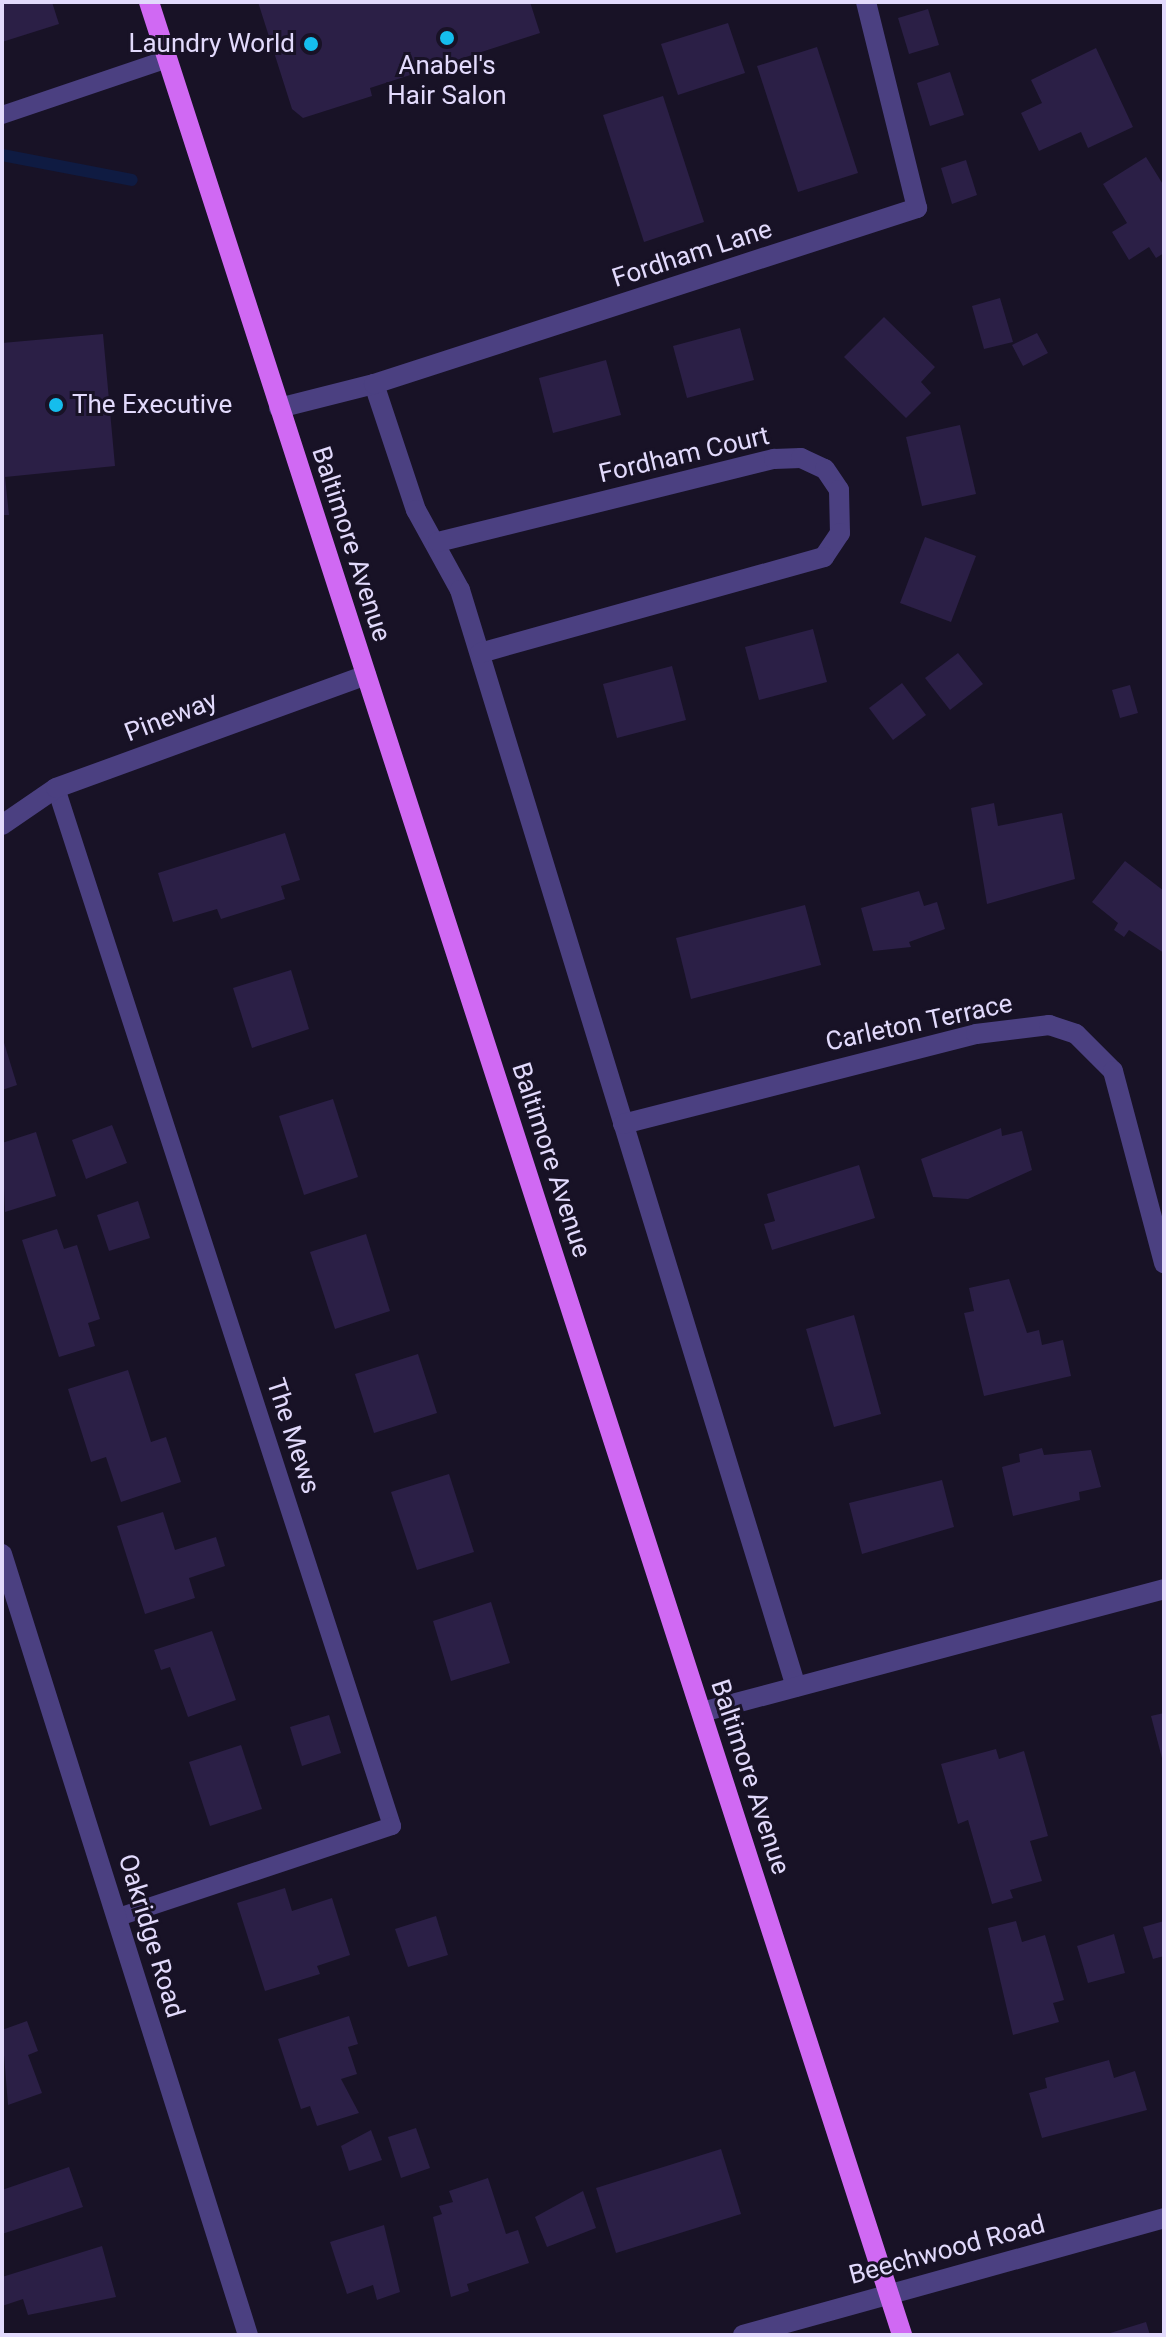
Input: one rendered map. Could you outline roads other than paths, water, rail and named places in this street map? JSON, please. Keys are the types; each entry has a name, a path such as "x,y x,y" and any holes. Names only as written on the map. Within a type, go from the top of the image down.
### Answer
{"main road":[{"name":"Baltimore Avenue","path":"149,2 902,2335"}],"street":[{"name":"Fordham Lane","path":"279,408 374,384 917,208 866,2"},
{"path":"374,384 416,510 438,542 480,653 796,1687"},
{"name":"Fordham Court","path":"438,542 774,459 801,458 825,469 839,490 840,533 824,557 480,653"},
{"name":"Pineway","path":"2,825 56,788 366,675"},
{"name":"Carleton Terrace","path":"623,1124 961,1037 1049,1025 1076,1034 1113,1071 1164,1263"},
{"name":"Oakridge Road","path":"2,1554 248,2335"},
{"path":"702,1712 1164,1589"},
{"name":"Beechwood Road","path":"743,2335 1164,2218"}],"lane":[{"path":"2,115 167,59"},
{"name":"The Mews","path":"56,788 392,1826 118,1917"}],"waterway":[{"path":"2,155 132,180"}],"place":[{"name":"Anabel's Hair Salon","path":"447,38"},
{"name":"Laundry World","path":"311,44"},
{"name":"The Executive","path":"56,405"}]}
